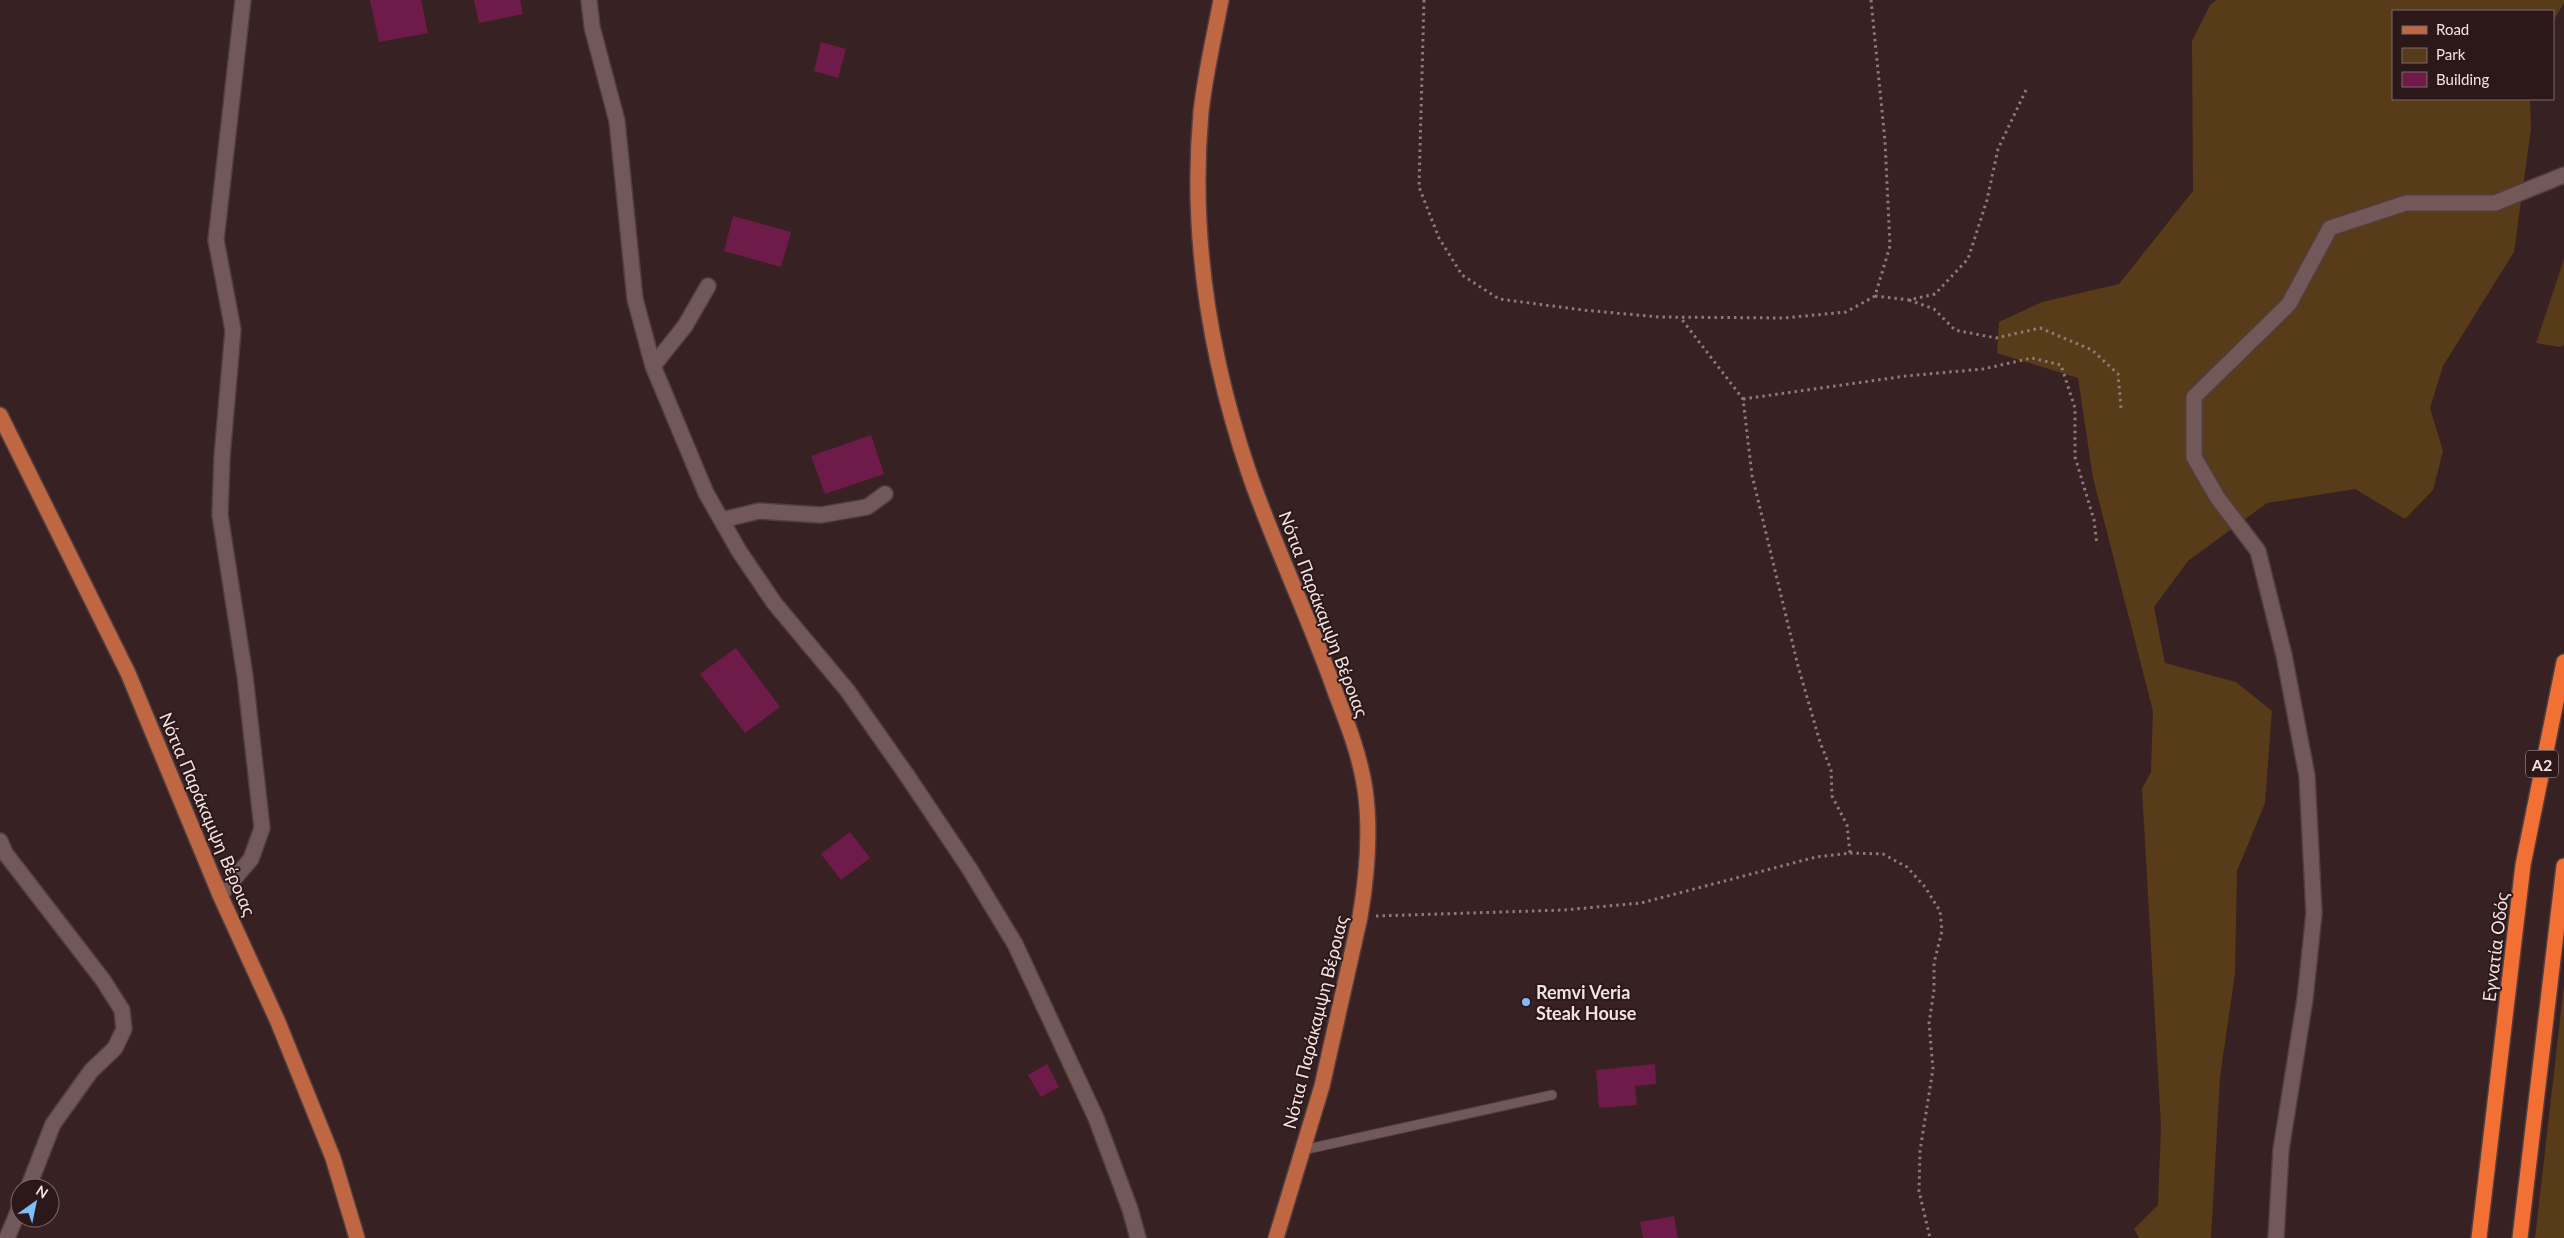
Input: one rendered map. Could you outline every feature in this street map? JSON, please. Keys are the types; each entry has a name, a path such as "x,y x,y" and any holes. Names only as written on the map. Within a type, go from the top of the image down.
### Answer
{"highway":[{"name":"Εγνατία Οδός","path":"2479,1238 2523,866 2564,662"},
{"path":"2520,1238 2564,866"}],"main road":[{"name":"Νότια Παράκαμψη Βέροιας","path":"1221,0 1201,112 1199,176 1203,273 1221,379 1249,473 1326,664 1355,746 1365,790 1368,834 1365,891 1322,1086 1276,1238"},
{"name":"Νότια Παράκαμψη Βέροιας","path":"0,415 128,673 220,895 278,1022 330,1149 357,1238"}],"street":[{"path":"220,895 251,859 262,828 245,676 220,515 222,457 233,330 216,240 244,0"},
{"path":"589,0 592,27 617,121 635,299 653,366 706,493 739,551 775,604 847,690 906,774 969,868 1015,944 1096,1118 1138,1238"},
{"path":"2276,1238 2281,1150 2305,999 2314,913 2307,776 2284,655 2258,551 2217,497 2194,457 2194,397 2289,304 2330,228 2406,203 2495,203 2564,175"},
{"path":"653,366 685,326 708,286"},
{"path":"722,520 759,511 821,515 867,507 885,494"},
{"path":"0,841 6,853 103,980 122,1010 124,1029 114,1048 91,1071 53,1124 32,1178"}],"lane":[{"path":"1303,1150 1552,1094"}],"path":[{"path":"1424,0 1420,187 1439,238 1462,275 1499,299 1582,310 1680,317 1784,318 1846,312 1875,296 1909,300 1934,309 1955,330 1996,338 2040,328 2092,350 2118,374 2121,408"},
{"path":"1870,0 1885,141 1890,246 1875,296"},
{"path":"1909,300 1934,294 1968,259 1987,200 1998,148 2026,90"},
{"path":"1680,317 1743,399 1752,475 1798,666 1820,742 1831,770 1832,796 1847,826 1850,853"},
{"path":"1743,399 1896,377 1982,370 2032,358 2061,364 2075,408 2075,457 2094,520 2097,545"},
{"path":"1360,917 1564,910 1641,903 1816,857 1850,853 1883,854 1907,867 1925,887 1940,911 1942,931 1934,963 1934,990 1929,1023 1933,1069 1920,1151 1919,1191 1930,1238"}],"green space":[{"path":"2216,0 2564,0 2554,19 2554,10 2392,10 2392,100 2530,100 2531,129 2514,252 2443,366 2430,408 2443,451 2433,490 2405,519 2355,489 2267,503 2188,561 2154,607 2165,663 2236,682 2272,711 2265,803 2237,871 2235,973 2220,1077 2211,1238 2139,1238 2134,1229 2158,1205 2161,1126 2142,789 2151,772 2153,711 2093,478 2078,378 1997,353 1999,322 2042,302 2119,284 2193,191 2192,41 2210,5"},
{"path":"2564,259 2564,345 2560,347 2536,343"},
{"path":"2564,985 2564,1238 2535,1238"}],"building":[{"path":"370,0 421,0 428,33 379,42"},
{"path":"474,0 520,0 523,14 479,23"},
{"path":"821,42 846,49 838,78 814,71"},
{"path":"733,216 791,232 781,267 724,251"},
{"path":"871,435 884,474 825,494 811,456"},
{"path":"736,648 780,707 745,733 700,674"},
{"path":"850,832 870,858 841,880 821,854"},
{"path":"1047,1064 1059,1087 1041,1097 1028,1075"},
{"path":"1655,1064 1656,1084 1635,1086 1637,1105 1599,1108 1596,1070"},
{"path":"1674,1216 1678,1238 1643,1238 1640,1222"}],"place":[{"name":"Remvi Veria Steak House","path":"1526,1002"}]}
